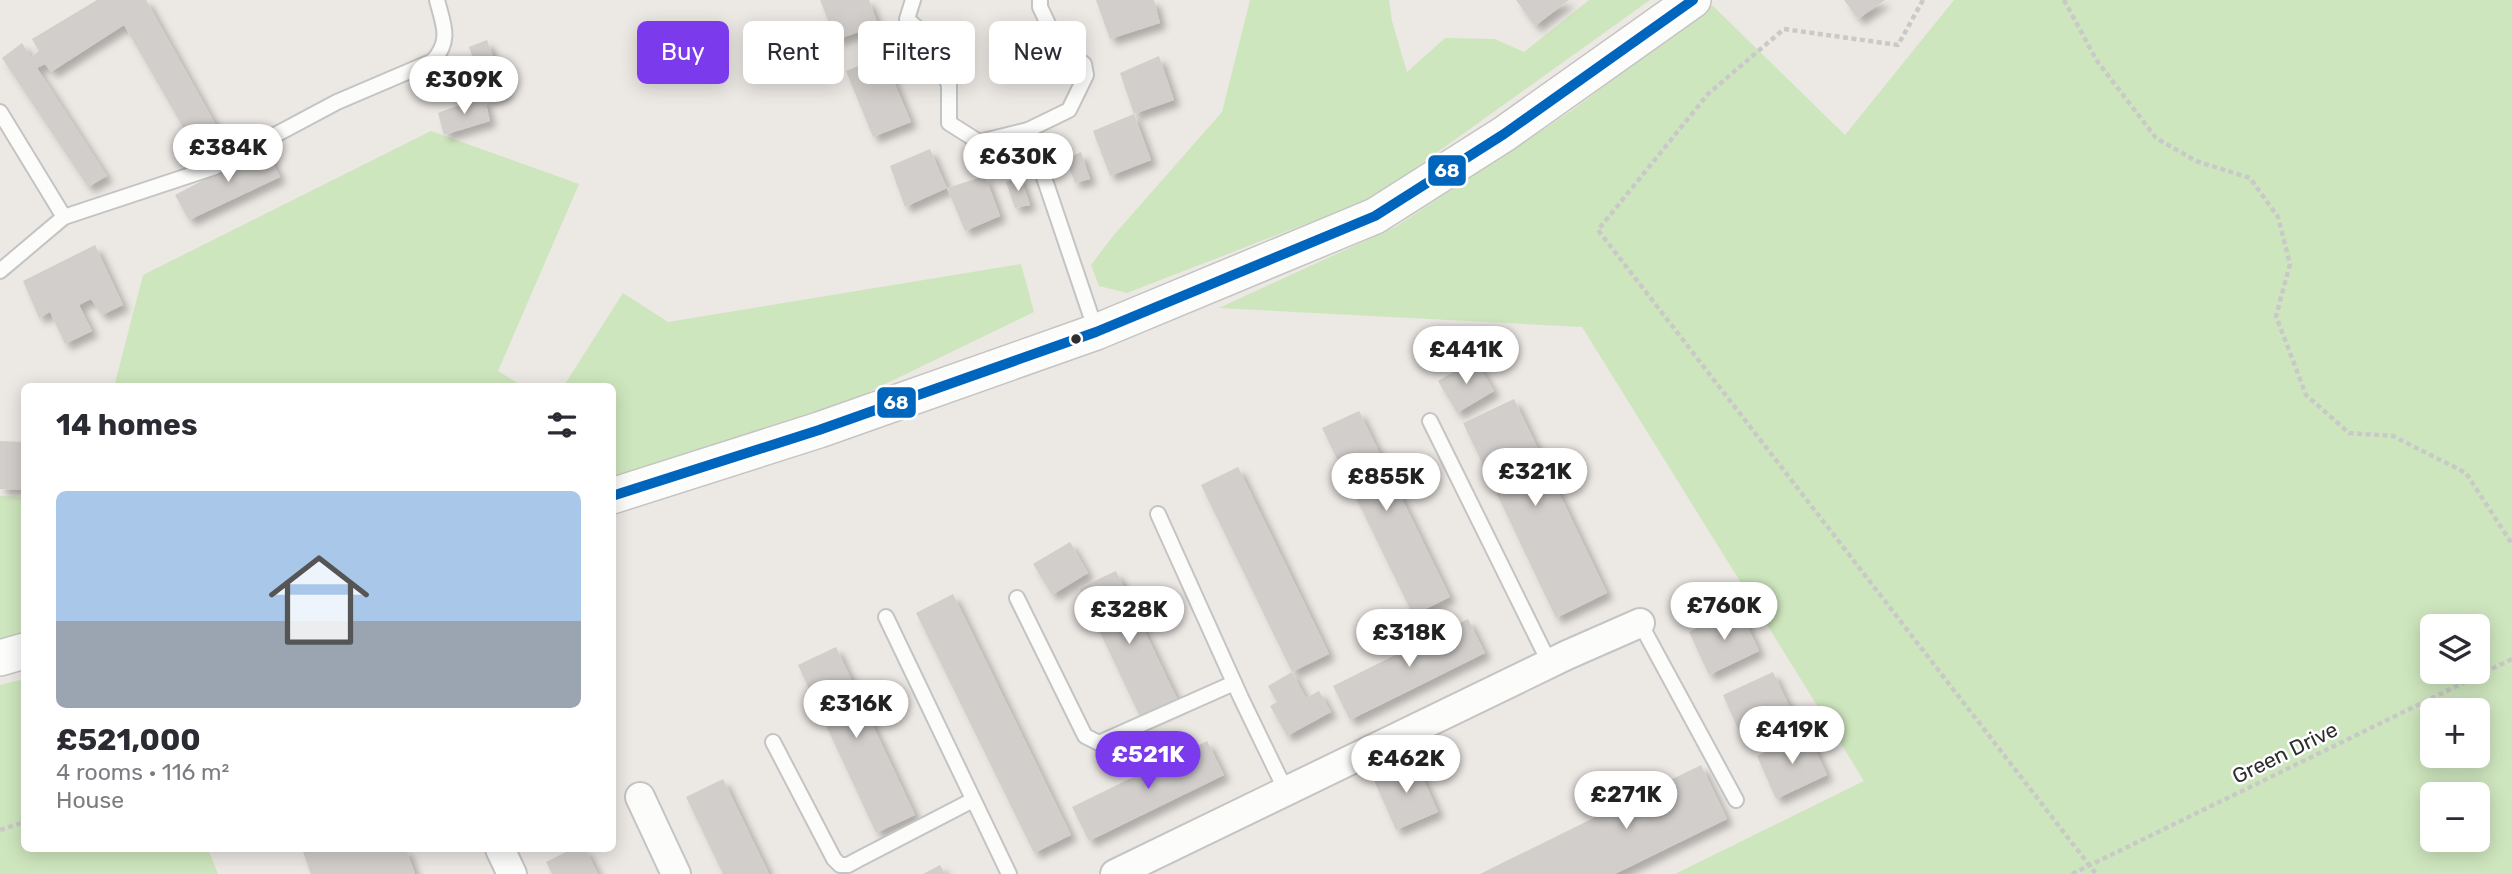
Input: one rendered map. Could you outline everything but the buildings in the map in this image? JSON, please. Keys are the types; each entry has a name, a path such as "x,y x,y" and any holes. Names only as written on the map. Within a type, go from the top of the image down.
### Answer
{"street":[{"path":"616,495 819,430 1096,332 1375,216 1504,134 1693,0"},
{"path":"1115,874 1640,623"},
{"path":"0,658 21,653"},
{"path":"640,797 676,874"},
{"path":"501,852 512,874"}],"lane":[{"path":"0,271 64,217 215,167 337,102 433,61 441,52 446,37 437,0"},
{"path":"913,0 906,19 928,38 949,85 949,123 979,142 1028,130 1069,110 1086,75 1084,64 1059,47 1040,7 1040,0"},
{"path":"0,112 64,217"},
{"path":"1028,130 1096,332"},
{"path":"1430,421 1550,664"},
{"path":"1158,514 1286,791"},
{"path":"1017,598 1085,736 1099,743 1234,683"},
{"path":"886,617 1009,874"},
{"path":"1640,623 1736,800"},
{"path":"773,742 834,859 840,865 859,859 974,800"}],"path":[{"path":"1923,0 1898,44 1784,29 1708,94 1598,230 2096,874"},
{"path":"2064,0 2098,61 2156,138 2196,160 2250,178 2278,217 2290,264 2276,316 2306,396 2349,433 2393,436 2466,473 2512,544"},
{"name":"Green Drive","path":"2071,874 2512,659"},
{"path":"0,830 21,823"}],"green space":[{"path":"1250,0 1389,0 1392,21 1407,72 1445,38 1495,39 1524,52 1589,0 1650,0 1375,197 1127,293 1099,286 1091,265 1113,236 1222,112"},
{"path":"1954,0 2512,0 2512,874 1675,874 1864,781 1582,327 1219,308 1395,227 1571,111 1712,5 1845,135"},
{"path":"431,131 579,184 498,371 518,383 115,383 143,275"},
{"path":"1021,264 1034,312 616,515 616,383 566,383 623,293 668,322"},
{"path":"0,496 21,497 21,638 0,641"},
{"path":"21,680 21,852 209,852 218,874 0,874 0,685"}],"transit line":[{"name":"68","path":"616,495 819,430 1096,332 1375,216 1504,134 1693,0"}]}
